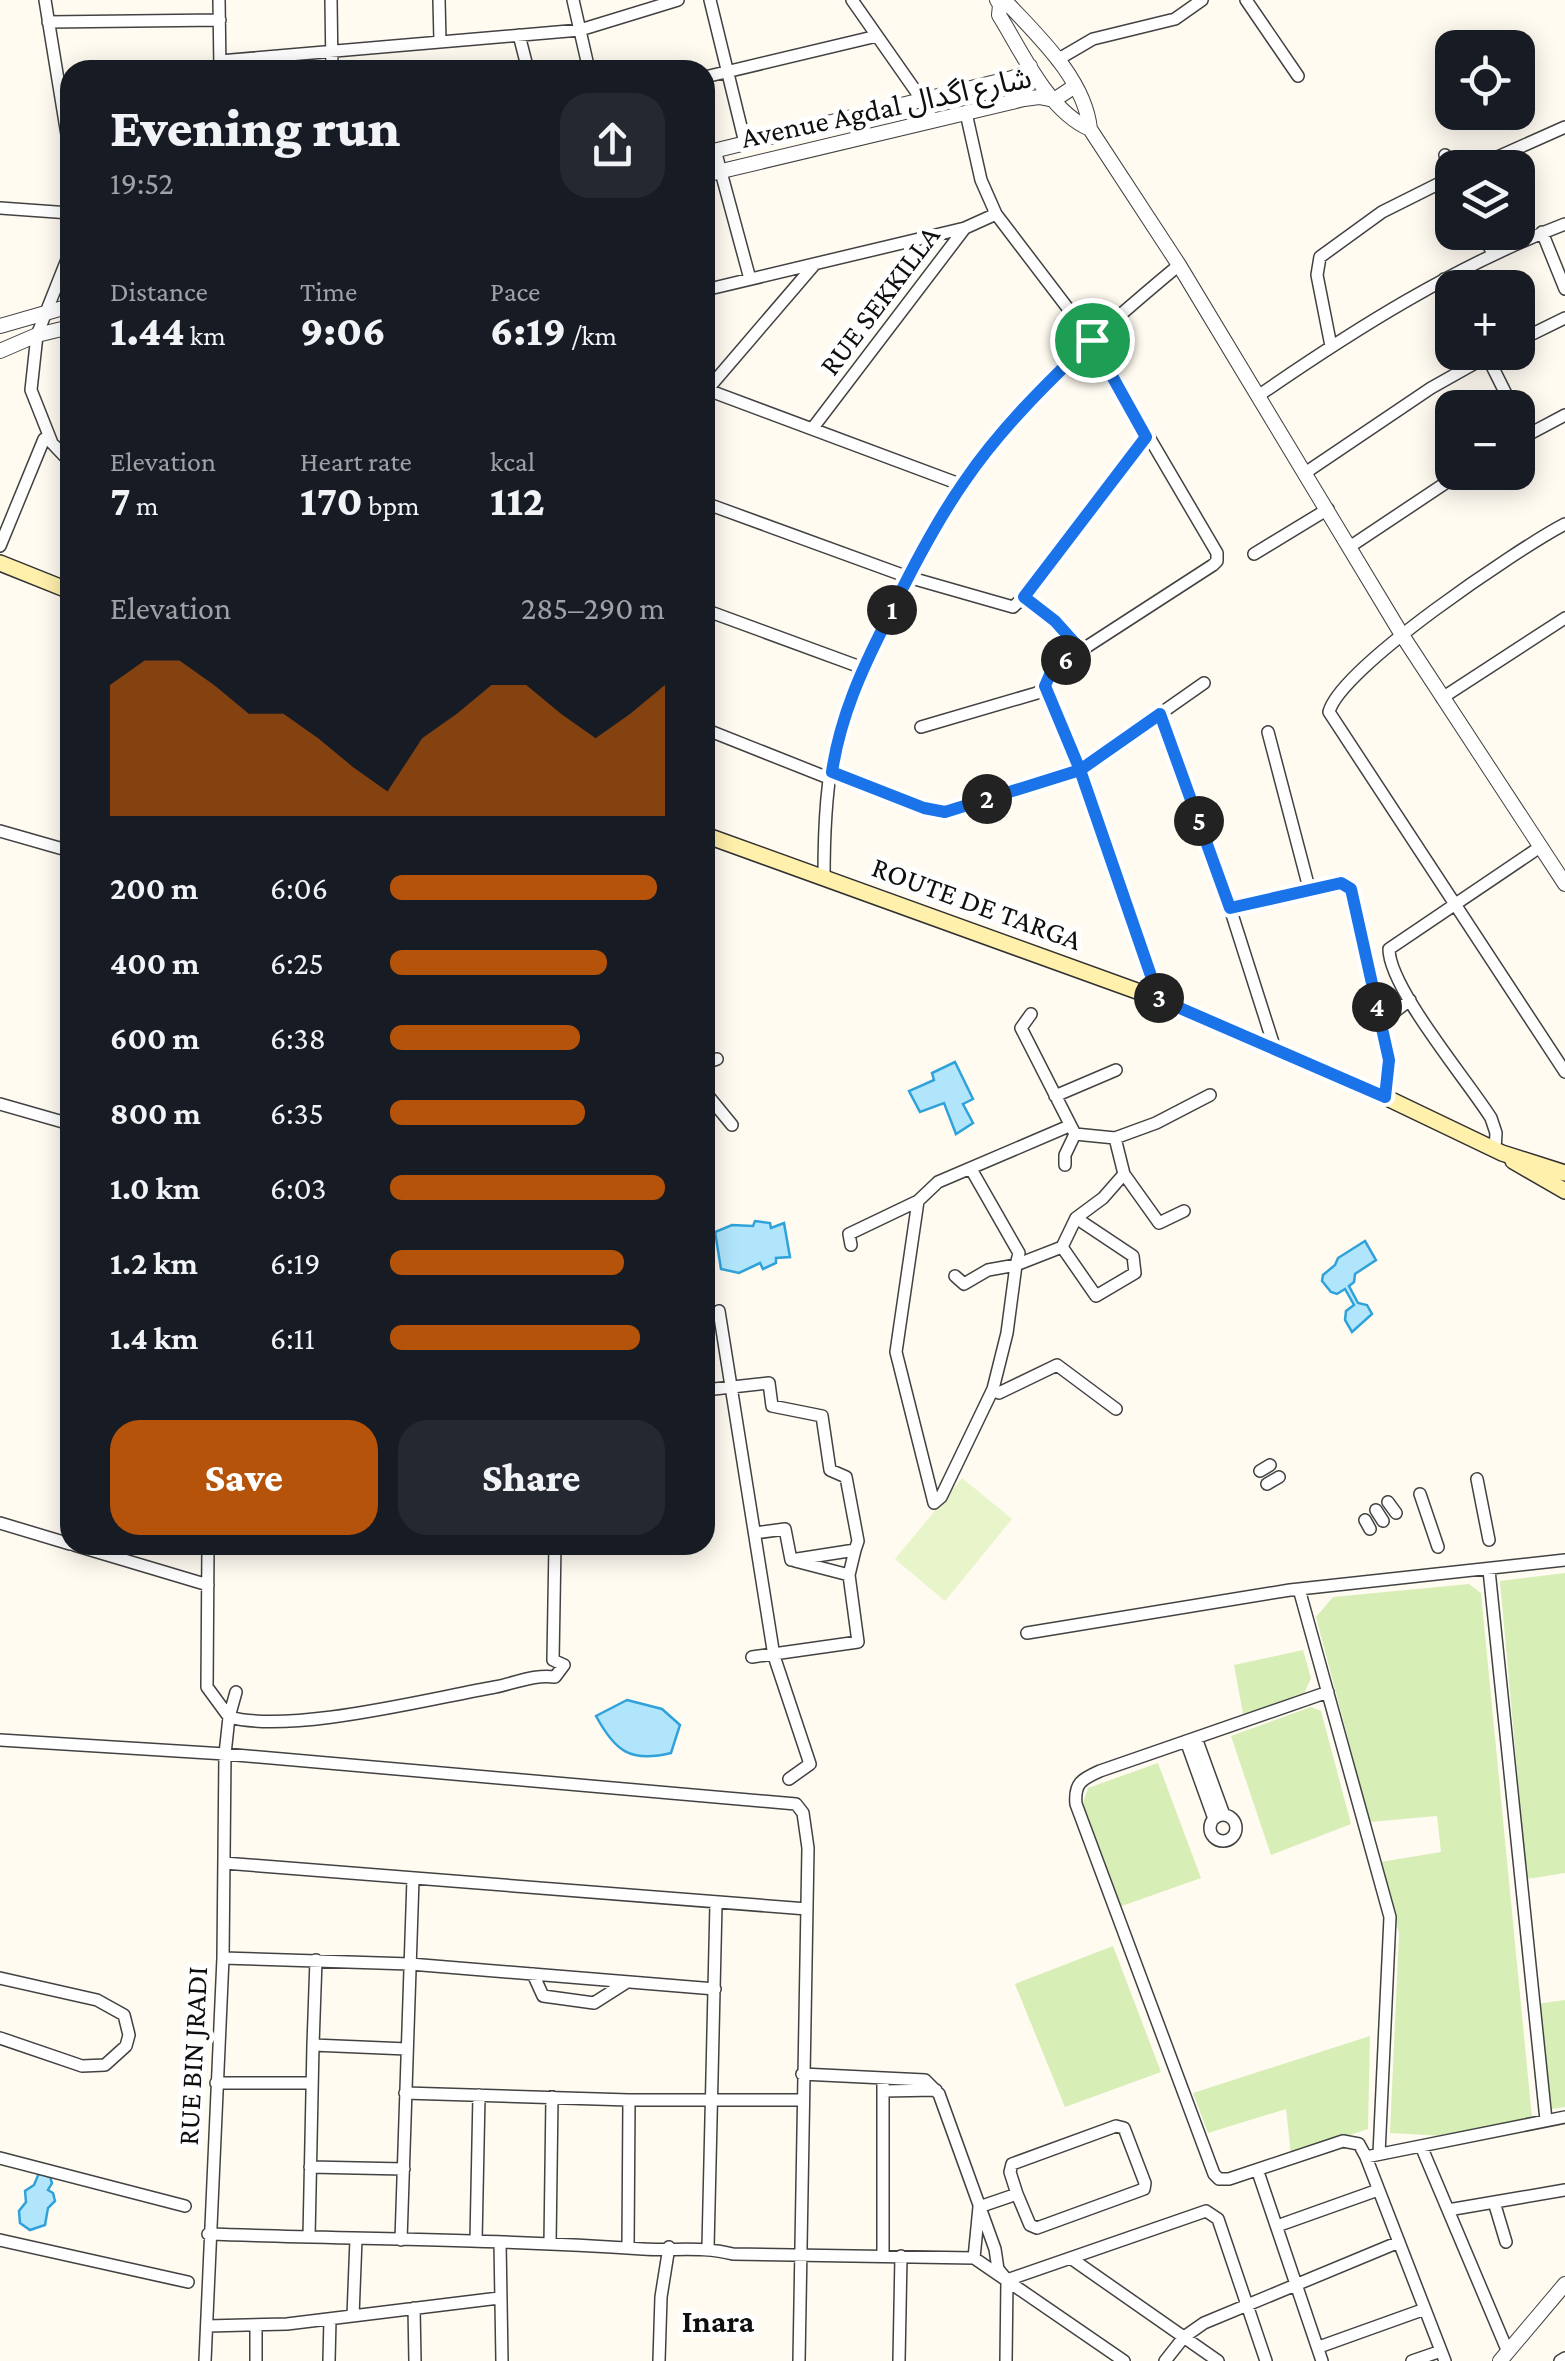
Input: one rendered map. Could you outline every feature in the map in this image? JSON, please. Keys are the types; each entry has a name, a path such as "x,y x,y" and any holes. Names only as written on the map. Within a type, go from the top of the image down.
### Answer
{"main road":[{"path":"0,563 60,586"},
{"name":"ROUTE DE TARGA","path":"715,839 1159,999 1385,1097 1499,1152 1565,1191"},
{"name":"ROUTE DE TARGA","path":"1499,1152 1565,1172"}],"street":[{"path":"45,0 60,87"},
{"path":"219,0 220,60"},
{"path":"331,0 332,60"},
{"path":"439,0 440,41"},
{"path":"572,0 587,60"},
{"path":"268,60 580,30 678,0"},
{"path":"710,0 746,143"},
{"path":"852,0 933,121"},
{"path":"1058,60 1093,39 1175,20 1202,0"},
{"path":"1246,0 1298,76"},
{"path":"1090,130 1077,124 1054,100 999,15 998,2 1010,6 1058,60 1075,86 1090,130 1179,265 1402,635 1565,884"},
{"path":"48,22 220,20"},
{"path":"519,35 525,60"},
{"path":"715,75 877,36"},
{"path":"1019,48 1037,36"},
{"name":"Avenue Agdal شارع اگدال","path":"715,150 1012,78 1030,66"},
{"name":"Avenue Agdal شارع اگدال","path":"715,174 1038,96 1054,100 1075,86"},
{"path":"921,727 1036,693 1045,686 1051,672 1081,650 1217,561 1216,549 1146,437 1092,340 996,214 981,180 966,113"},
{"path":"1513,150 1565,127"},
{"path":"715,160 722,172 750,279"},
{"path":"1331,346 1317,275 1320,257 1382,212 1435,184"},
{"path":"0,208 60,212"},
{"name":"RUE SEKKILLA","path":"812,429 965,228 996,214"},
{"path":"1460,270 1565,224"},
{"path":"715,288 965,228"},
{"path":"1542,232 1565,289"},
{"path":"1491,250 1493,254"},
{"path":"715,380 814,264"},
{"path":"824,877 824,844 841,722 908,576 962,485 1029,402 1092,340 1179,265"},
{"path":"60,280 38,335 32,396 52,444 60,452"},
{"path":"1258,396 1331,346 1435,283"},
{"path":"0,326 60,308"},
{"path":"1535,333 1565,318"},
{"path":"0,351 60,330"},
{"path":"1305,473 1462,370"},
{"path":"715,393 962,485"},
{"path":"1535,430 1565,415"},
{"path":"715,507 908,576 1008,607 1016,606 1146,437"},
{"path":"0,546 44,440"},
{"path":"1351,546 1435,490"},
{"path":"1254,554 1328,509"},
{"path":"1565,524 1460,591 1402,635 1334,698 1330,712 1565,1072"},
{"path":"1024,597 1055,621 1081,650"},
{"path":"715,614 863,668"},
{"path":"1442,698 1565,618"},
{"path":"715,733 924,808 945,812 1080,770 1204,683"},
{"path":"1045,686 1080,770 1159,999"},
{"path":"1160,714 1230,908 1275,1048"},
{"path":"1268,732 1309,888"},
{"path":"0,830 60,848"},
{"path":"1499,1152 1491,1118 1410,1000 1390,961 1392,945 1540,847"},
{"path":"1230,908 1309,888 1341,883 1351,889 1389,1060 1385,1097"},
{"path":"1370,972 1390,961"},
{"path":"1380,1023 1410,1000"},
{"path":"1031,1014 1021,1028 1072,1130 1065,1165"},
{"path":"1055,1096 1116,1070"},
{"path":"851,1244 849,1234 918,1201 938,1182 971,1168 1072,1130 1115,1138 1156,1123 1210,1095"},
{"path":"0,1104 60,1121"},
{"path":"715,1104 732,1125"},
{"path":"1115,1138 1124,1174 1159,1223 1184,1211"},
{"path":"918,1201 896,1352 934,1503 993,1389 1007,1333 1018,1253 971,1168"},
{"path":"954,1276 964,1284 988,1270 1062,1247 1076,1218 1103,1198 1124,1174"},
{"path":"1062,1247 1096,1296 1136,1272 1133,1256 1076,1218"},
{"path":"719,1311 774,1656 810,1764 789,1779"},
{"path":"993,1389 998,1392 1058,1365 1116,1409"},
{"path":"715,1389 768,1383 772,1406 822,1416 830,1470 846,1477 858,1540 849,1575 858,1642 752,1658"},
{"path":"1477,1480 1490,1540"},
{"path":"1420,1494 1438,1547"},
{"path":"0,1522 60,1540"},
{"path":"755,1533 785,1529 791,1560"},
{"path":"791,1560 855,1550"},
{"path":"108,1555 208,1585"},
{"path":"208,1555 208,1687 229,1717 249,1722 329,1716 542,1675 555,1677 564,1665 552,1660 555,1555"},
{"path":"791,1560 849,1575"},
{"path":"1027,1633 1299,1589 1565,1560"},
{"path":"1489,1570 1546,2120"},
{"path":"1299,1589 1391,1927 1372,2155 1378,2190 1443,2356 1412,2361"},
{"name":"RUE BIN JRADI","path":"205,2361 223,1958 225,1754 236,1692"},
{"path":"1328,1692 1082,1779 1075,1792 1076,1804 1214,2174 1229,2180 1342,2141 1358,2144 1372,2155 1565,2116"},
{"path":"0,1740 225,1754 796,1804 806,1825 807,1909 799,2361"},
{"path":"1191,1740 1219,1817"},
{"path":"224,1863 807,1909"},
{"path":"401,2240 413,1879"},
{"path":"708,2248 716,1904"},
{"path":"223,1958 410,1964 715,1989"},
{"path":"309,2238 316,1960"},
{"path":"533,1974 543,1996 594,2002 627,1982"},
{"path":"0,1978 97,2000 124,2015 129,2034 126,2046 105,2065 82,2066 0,2038"},
{"path":"314,2045 407,2049"},
{"path":"802,2074 936,2090 995,2248 998,2270 1007,2280 1006,2361"},
{"path":"216,2083 312,2083"},
{"path":"883,2085 883,2256"},
{"path":"406,2093 629,2100 802,2100"},
{"path":"476,2242 479,2094"},
{"path":"550,2244 552,2097"},
{"path":"628,2247 629,2100"},
{"path":"1116,2126 1128,2134 1145,2183 1140,2192 1037,2228 1030,2226 1017,2194 1010,2172 1012,2164 1116,2126"},
{"path":"1421,2146 1504,2356 1564,2288"},
{"path":"0,2158 185,2206"},
{"path":"310,2167 404,2169"},
{"path":"1258,2172 1322,2361"},
{"path":"1278,2226 1378,2190"},
{"path":"1448,2210 1565,2190"},
{"path":"979,2207 1017,2194"},
{"path":"1494,2202 1506,2242"},
{"path":"974,2258 979,2207"},
{"path":"1007,2280 1206,2212 1218,2219 1266,2361"},
{"path":"208,2234 708,2248 734,2254 974,2258 1116,2359"},
{"path":"353,2316 356,2239"},
{"path":"0,2240 188,2282"},
{"path":"500,2242 502,2361"},
{"path":"1165,2361 1184,2337 1204,2323 1399,2242"},
{"path":"659,2361 669,2247"},
{"path":"899,2361 901,2256"},
{"path":"1072,2259 1218,2361"},
{"path":"206,2326 256,2327 500,2298"},
{"path":"414,2308 415,2361"},
{"path":"1319,2347 1425,2309"},
{"path":"329,2361 330,2319"},
{"path":"256,2327 256,2361"}],"green space":[{"path":"962,1478 1012,1519 945,1601 895,1559"},
{"path":"1565,1573 1565,1873 1527,1879 1500,1581"},
{"path":"1469,1584 1481,1593 1532,2118 1444,2136 1390,2133 1399,1933 1380,1862 1441,1852 1437,1816 1370,1822 1316,1617 1333,1597"},
{"path":"1303,1650 1311,1678 1304,1694 1243,1714 1234,1665"},
{"path":"1311,1707 1321,1711 1351,1824 1271,1855 1231,1736"},
{"path":"1158,1763 1201,1878 1119,1907 1083,1803 1088,1788"},
{"path":"1113,1946 1161,2072 1065,2107 1015,1984"},
{"path":"1565,2000 1565,2107 1552,2109 1536,2004"},
{"path":"1370,2036 1368,2129 1291,2155 1286,2109 1208,2133 1193,2093"}],"water":[{"path":"955,1062 973,1099 963,1104 973,1123 956,1134 944,1103 920,1112 909,1091 934,1080 932,1073"},
{"path":"755,1221 770,1223 771,1228 784,1223 790,1257 776,1258 776,1263 763,1269 760,1263 739,1273 721,1269 715,1232 732,1225 753,1226"},
{"path":"1365,1241 1376,1260 1355,1274 1349,1286 1358,1303 1367,1305 1372,1314 1352,1332 1345,1320 1346,1311 1354,1305 1345,1289 1337,1294 1331,1292 1322,1281 1338,1258"},
{"path":"627,1700 662,1709 680,1725 671,1753 634,1755 610,1738 596,1716"},
{"path":"39,2173 50,2177 48,2190 55,2201 48,2208 45,2225 30,2230 20,2223 19,2211 26,2202 25,2191 34,2185"}],"district":[{"name":"Inara","path":"718,2321"}],"route":[{"path":"1092,340 1029,402 962,485 908,576 867,659 841,722 832,772 924,808 945,812 1080,770 1159,999 1385,1097 1389,1060 1351,889 1341,883 1309,888 1230,908 1160,714 1080,770 1045,686 1051,672 1081,650 1055,621 1024,597 1146,437 1092,340"}]}
